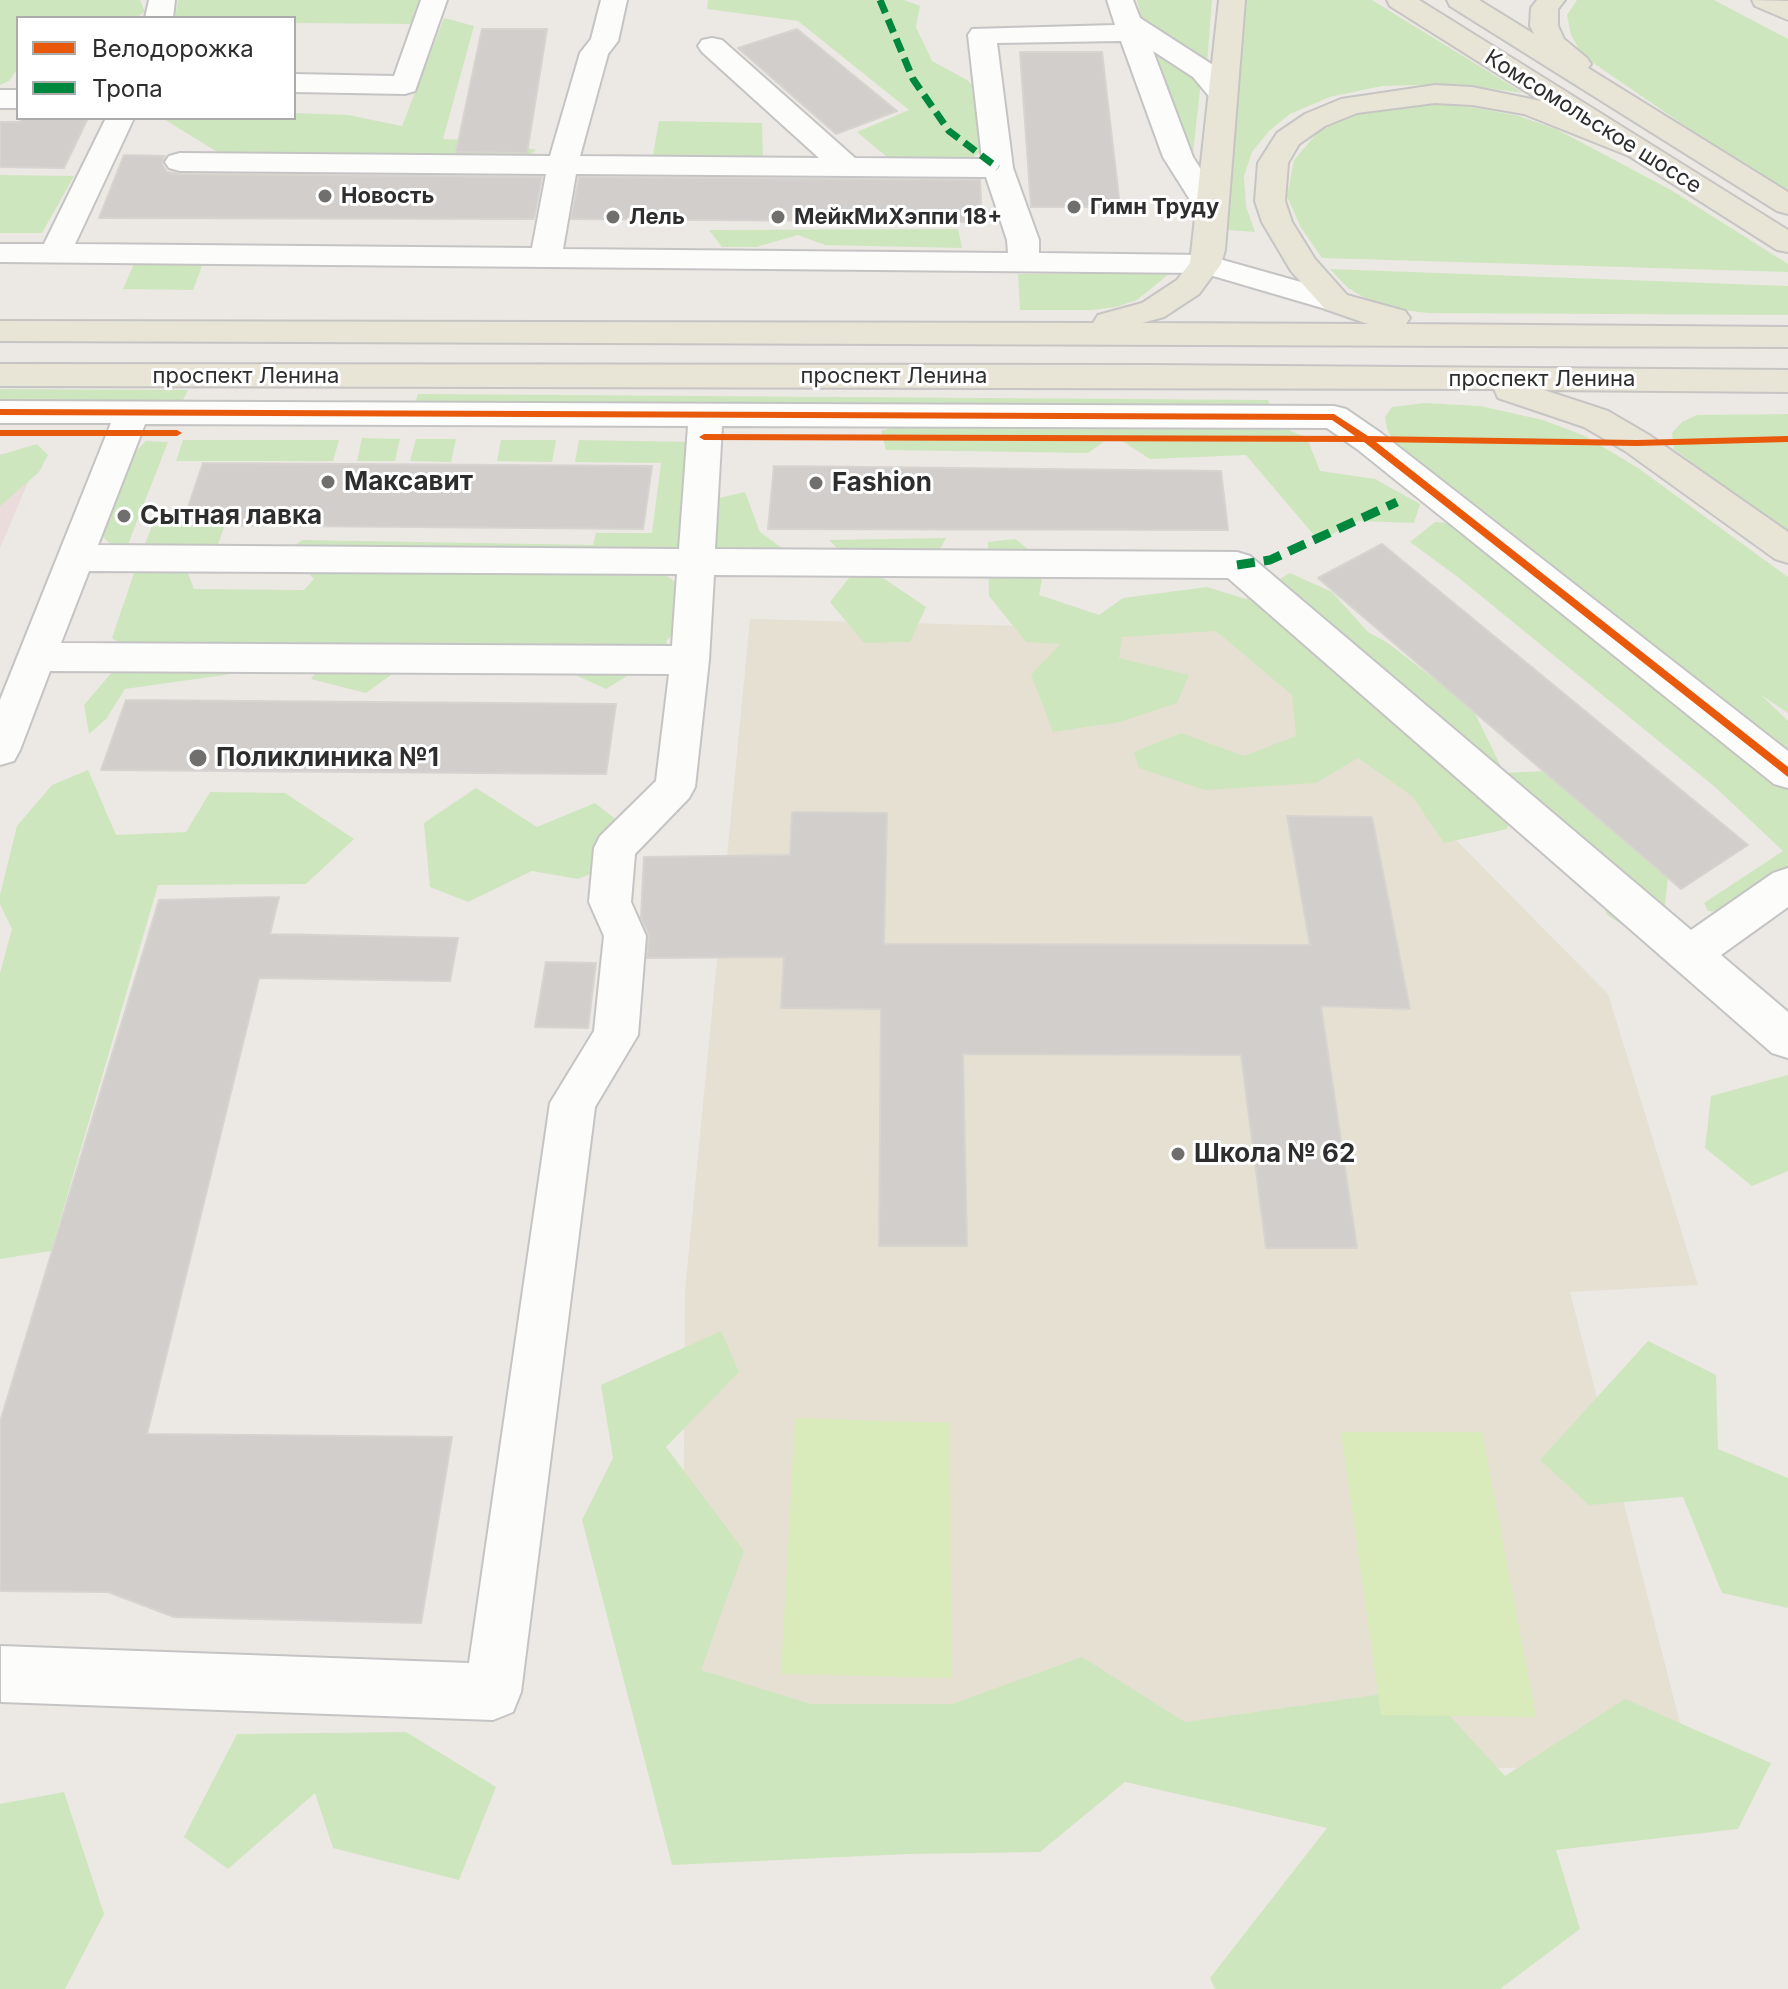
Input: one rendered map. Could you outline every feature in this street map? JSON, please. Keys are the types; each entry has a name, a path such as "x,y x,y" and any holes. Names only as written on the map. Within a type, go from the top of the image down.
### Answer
{"main road":[{"path":"1067,332 1153,310 1188,287 1205,264 1209,250 1232,0"},
{"name":"Комсомольское шоссе","path":"1400,0 1788,243"},
{"name":"Комсомольское шоссе","path":"1460,0 1631,110 1788,205"},
{"path":"1552,0 1545,8 1544,26 1552,43 1631,110"},
{"path":"1765,0 1788,12"},
{"path":"1492,334 1370,314 1336,302 1302,264 1277,222 1270,201 1273,163 1287,139 1315,120 1351,105 1400,96 1472,96 1531,107 1636,149"},
{"name":"проспект Ленина","path":"0,331 1067,332 1788,337"},
{"name":"проспект Ленина","path":"0,375 1788,381"},
{"path":"1481,381 1596,419 1637,443 1788,550"}],"street":[{"path":"296,83 405,85 434,0"},
{"path":"546,257 562,166 594,53 604,41 614,0"},
{"path":"1126,18 1178,157 1212,211"},
{"path":"1024,263 1023,240 998,168 982,35 1126,18 1203,71 1223,95"},
{"path":"712,46 847,167"},
{"path":"55,254 119,120"},
{"path":"180,162 998,168"},
{"path":"0,253 1205,264 1336,302"},
{"path":"1326,378 1334,417"},
{"path":"0,412 1334,417 1788,773"},
{"path":"0,750 132,413"},
{"path":"1,1674 493,1692 573,1103 616,1035 625,936 610,902 615,848 675,787 690,660 706,415"},
{"path":"76,558 1237,565 1788,1039"},
{"path":"37,657 690,660"},
{"path":"1689,954 1788,885"}],"shaded area":[{"path":"0,454 40,454 0,548"},
{"name":"Школа № 62","path":"750,619 1060,627 1239,620 1608,994 1698,1285 1570,1292 1692,1770 682,1759 685,1290"}],"green space":[{"path":"0,0 140,0 145,12 138,16 16,16 16,71 9,81 0,85"},
{"path":"178,0 419,0 412,24 296,23 296,16 175,16"},
{"path":"708,0 904,0 920,6 916,27 932,61 967,80 983,95 988,148 971,158 887,157 857,132 909,110 798,21 707,9"},
{"path":"1137,0 1212,0 1207,64 1141,17"},
{"path":"1245,0 1372,0 1523,93 1457,84 1382,86 1330,97 1290,114 1269,131 1252,152 1244,176 1246,206 1255,232 1227,230"},
{"path":"1577,0 1714,0 1788,39 1788,192 1723,152 1583,56 1571,35 1567,15"},
{"path":"444,18 474,26 443,139 505,142 536,150 524,160 219,153 165,120 296,120 296,113 348,115 402,126"},
{"path":"1156,52 1201,81 1192,162"},
{"path":"1400,104 1477,108 1519,116 1556,129 1671,190 1788,264 1788,272 1322,258 1300,226 1287,196 1294,160 1318,132 1352,115"},
{"path":"659,121 762,123 763,157 653,155"},
{"path":"0,175 74,176 42,233 0,233"},
{"path":"958,229 962,248 825,245 798,235 756,247 722,247 709,230"},
{"path":"135,262 203,263 193,290 123,289"},
{"path":"1330,269 1788,286 1788,315 1428,313 1394,309 1370,301 1348,288"},
{"path":"1018,274 1169,274 1137,300 1116,307 1020,310"},
{"path":"0,389 188,390 182,402 0,401"},
{"path":"418,394 1268,400 1270,405 1262,409 1244,410 1307,438 1320,471 1375,479 1420,504 1414,523 1358,521 1319,541 1246,455 1150,459 1113,435 1088,453 886,450 881,431 959,409 414,407"},
{"path":"1425,403 1480,406 1543,420 1585,436 1638,468 1788,577 1788,713 1761,695 1788,721 1788,880 1729,913 1708,911 1704,903 1783,851 1715,787 1459,578 1410,542 1435,522 1478,525 1395,445 1387,429 1385,417 1392,407"},
{"path":"1788,414 1788,533 1674,449 1672,433 1682,422 1697,415"},
{"path":"362,438 400,439 395,461 357,461"},
{"path":"416,439 456,439 451,462 410,461"},
{"path":"183,440 339,440 333,461 176,461"},
{"path":"501,440 556,440 552,462 497,461"},
{"path":"579,440 688,442 681,514 697,503 745,492 760,532 793,556 657,572 676,583 678,590 674,633 666,641 669,650 606,689 518,649 421,653 366,693 311,679 336,648 277,646 231,674 125,689 106,719 89,734 84,705 130,651 112,638 135,570 185,565 194,589 304,590 314,579 287,551 302,540 593,545 596,533 652,533 661,463 575,462"},
{"path":"146,441 168,442 127,547 110,544 103,537 103,531 131,456"},
{"path":"37,444 48,455 39,472 0,506 0,455"},
{"path":"152,526 224,527 216,550 143,549"},
{"path":"946,538 936,557 883,578 926,607 910,642 864,643 830,602 857,568 829,540"},
{"path":"1015,539 1045,562 1039,595 1099,615 1123,598 1207,587 1246,599 1290,573 1332,592 1368,632 1388,643 1473,709 1504,773 1545,771 1668,876 1661,949 1607,915 1594,870 1515,804 1507,829 1444,843 1412,796 1358,758 1316,783 1205,790 1139,768 1134,752 1181,733 1244,756 1296,736 1292,695 1216,631 1122,637 1119,658 1189,675 1177,703 1120,722 1053,732 1031,675 1060,644 1026,642 989,596 988,542"},
{"path":"88,770 116,835 186,832 210,792 285,793 354,839 306,884 158,885 51,1251 0,1259 0,973 12,929 0,904 0,895 17,826 52,785"},
{"path":"476,788 537,827 595,803 628,829 627,859 578,879 532,871 468,902 430,887 424,823"},
{"path":"1788,1075 1788,1171 1752,1186 1705,1148 1711,1096"},
{"path":"721,1331 739,1372 666,1447 744,1551 701,1670 811,1704 952,1704 1082,1657 1185,1722 1424,1688 1505,1776 1625,1699 1771,1763 1738,1829 1556,1850 1580,1929 1500,1989 1215,1989 1210,1978 1327,1828 1125,1782 1040,1852 907,1854 672,1865 582,1520 613,1458 601,1385"},
{"path":"1648,1341 1716,1375 1718,1449 1788,1478 1788,1608 1722,1593 1683,1497 1589,1505 1540,1460"},
{"path":"795,1418 950,1423 951,1678 781,1674"},
{"path":"1341,1432 1482,1432 1536,1717 1381,1715"},
{"path":"406,1732 496,1787 459,1880 333,1848 315,1793 228,1869 184,1837 237,1734"},
{"path":"64,1792 104,1914 65,1989 0,1989 0,1804"}],"building":[{"path":"482,29 547,29 527,153 456,152"},
{"path":"797,29 897,111 836,134 738,48"},
{"path":"1020,52 1102,52 1120,207 1031,207"},
{"path":"87,120 64,168 0,167 0,122"},
{"name":"Новость","path":"124,155 165,156 162,164 167,172 180,174 542,177 534,219 99,218"},
{"path":"579,177 980,180 982,222 571,219"},
{"path":"203,463 652,466 643,529 182,525"},
{"path":"774,466 1221,471 1228,530 768,529"},
{"path":"1382,544 1748,845 1681,889 1318,578"},
{"path":"126,700 616,704 606,774 101,770"},
{"path":"792,812 887,813 884,944 1310,945 1287,816 1372,817 1410,1009 1321,1006 1357,1248 1266,1248 1241,1055 963,1054 967,1246 879,1246 881,1009 781,1008 784,957 647,958 649,936 641,917 644,857 790,855"},
{"path":"279,897 270,934 458,938 450,981 259,978 147,1434 452,1437 421,1623 174,1617 108,1592 0,1591 0,1422 159,900"},
{"path":"546,962 596,963 588,1028 535,1027"}],"marked path":[{"path":"880,0 913,79 949,131 998,168"},
{"path":"1237,565 1270,560 1397,502"}],"cycle path":[{"path":"0,412 1334,417 1369,441 1788,773"},
{"path":"0,433 177,433"},
{"path":"704,437 1418,439 1637,443 1788,439"}],"place":[{"name":"Новость","path":"325,196"},
{"name":"Гимн Труду","path":"1074,207"},
{"name":"Лель","path":"613,217"},
{"name":"МейкМиХэппи 18+","path":"778,217"},
{"name":"Максавит","path":"328,482"},
{"name":"Fashion","path":"816,483"},
{"name":"Сытная лавка","path":"124,516"},
{"name":"Поликлиника №1","path":"198,758"},
{"name":"Школа № 62","path":"1178,1154"}]}
